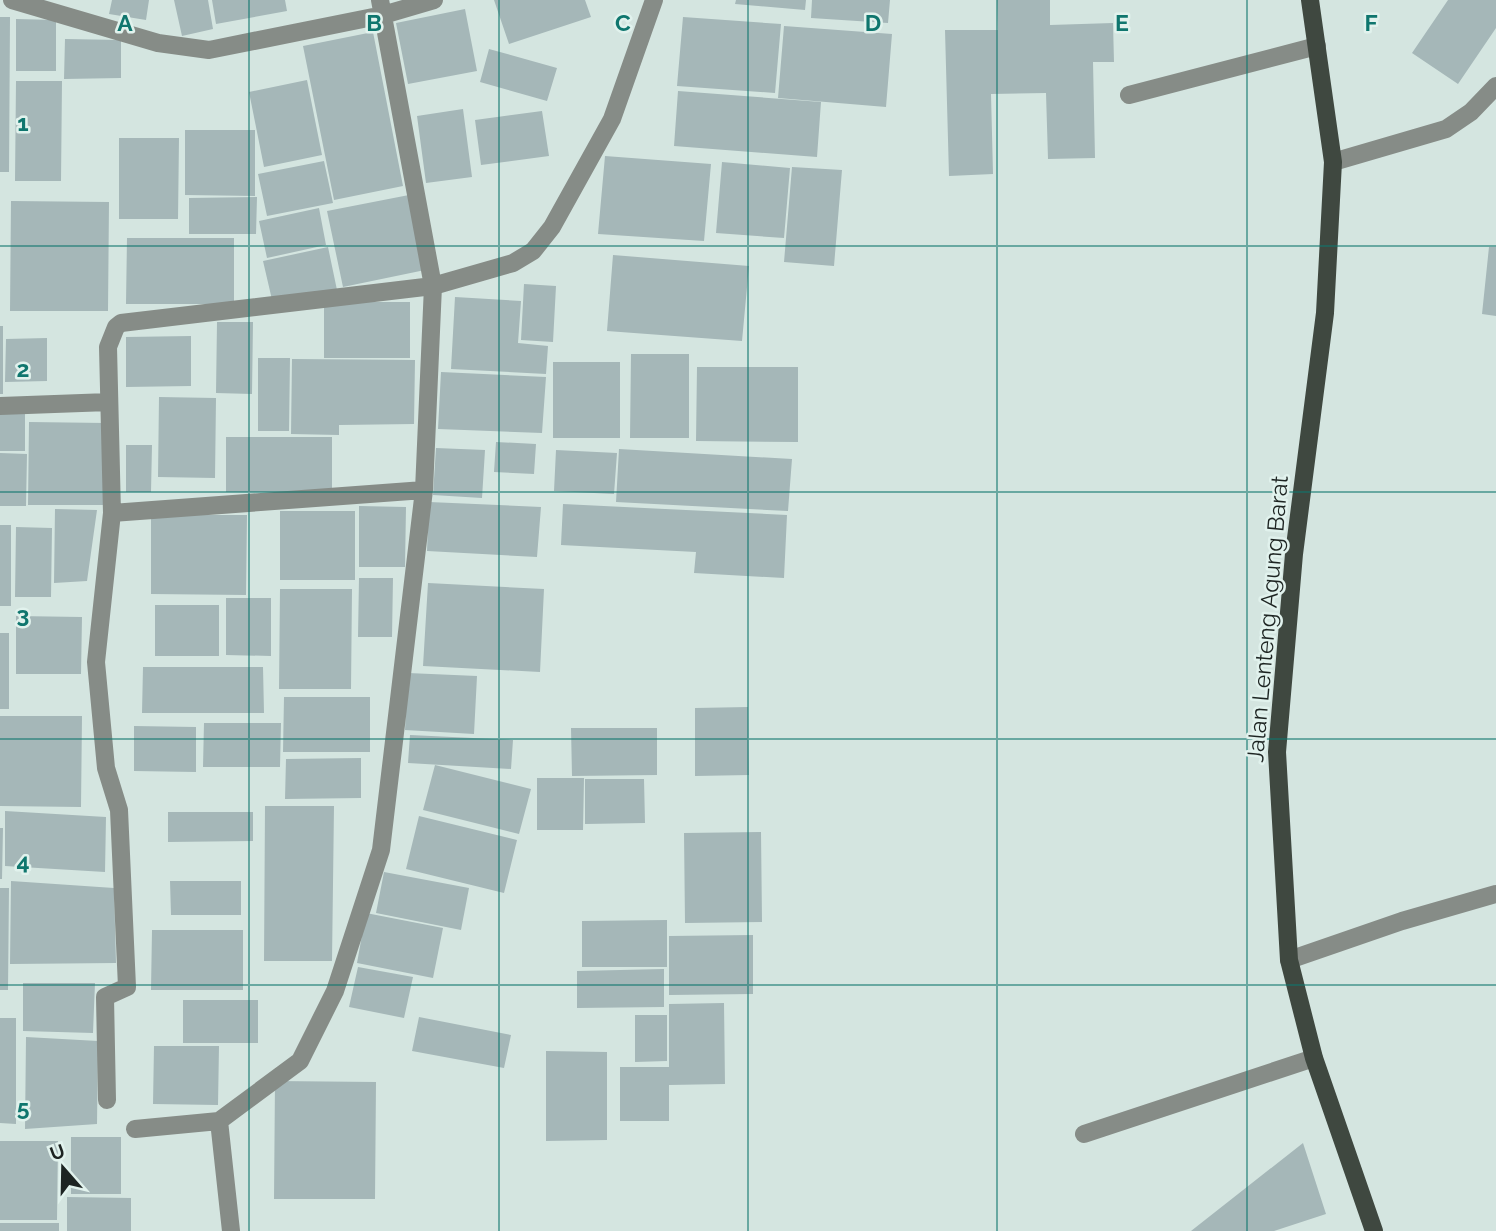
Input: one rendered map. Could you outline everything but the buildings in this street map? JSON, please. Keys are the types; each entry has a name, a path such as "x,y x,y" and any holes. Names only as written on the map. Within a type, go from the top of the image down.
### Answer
{"main road":[{"name":"Jalan Lenteng Agung Barat","path":"1311,0 1334,162 1325,313 1294,554 1277,752 1289,960 1314,1058 1374,1231"}],"street":[{"path":"12,0 158,43 209,50 382,8 434,0"},
{"path":"107,1100 105,997 127,987 119,810 106,768 96,662 112,513 108,347 116,327 121,323 433,286 513,264 533,251 552,227 611,119 654,0"},
{"path":"135,1129 219,1121 300,1061 335,991 381,850 424,490 433,286 382,8"},
{"path":"1129,95 1317,46"},
{"path":"1334,162 1446,128 1471,112 1496,86"},
{"path":"0,406 109,402"},
{"path":"112,513 424,490"},
{"path":"1289,960 1402,921 1496,894"},
{"path":"1084,1134 1314,1058"},
{"path":"219,1121 231,1231"}]}
